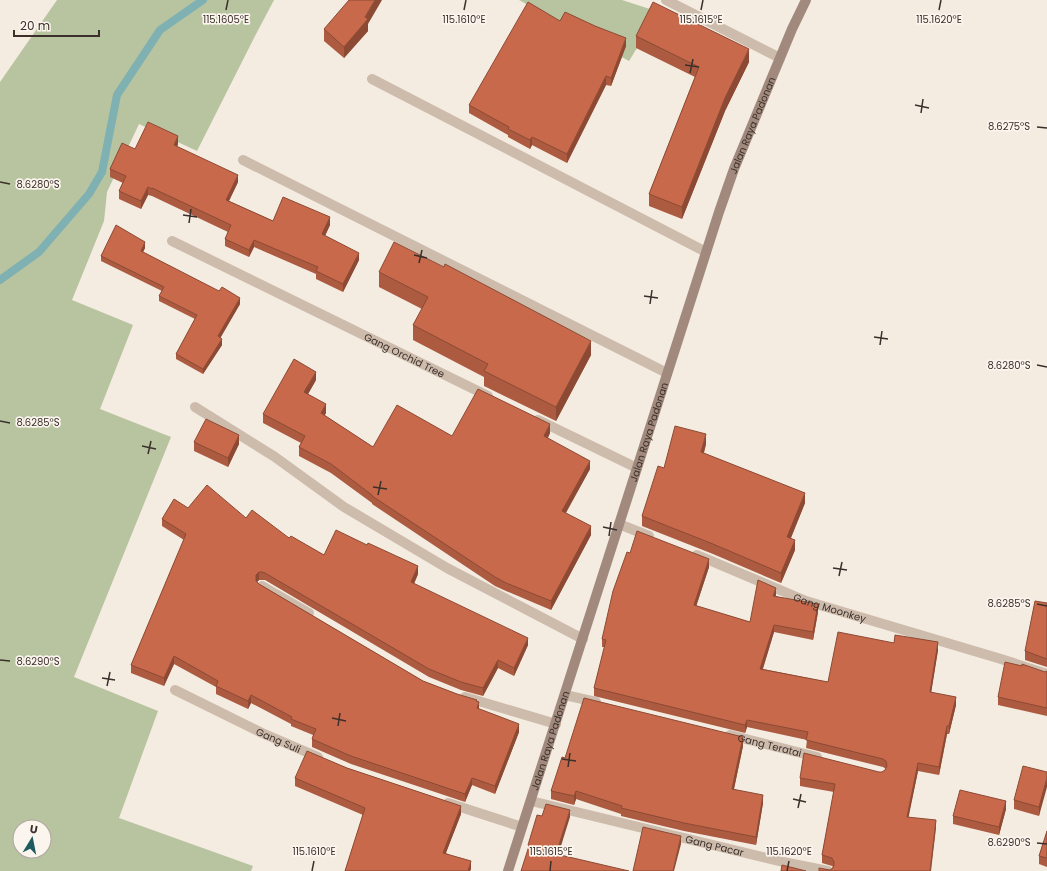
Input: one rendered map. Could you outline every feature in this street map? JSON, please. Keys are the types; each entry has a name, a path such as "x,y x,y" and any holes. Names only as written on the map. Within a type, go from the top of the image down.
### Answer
{"main road":[{"name":"Jalan Raya Padonan","path":"508,871 667,373 734,169 792,29 806,0"}],"street":[{"path":"666,0 780,58"},
{"path":"372,79 706,252"},
{"path":"243,160 667,373"},
{"name":"Gang Orchid Tree","path":"172,241 494,398"},
{"path":"194,407 275,457 344,507 447,568 583,639"},
{"path":"530,416 637,468"},
{"path":"619,524 656,538"},
{"name":"Gang Moonkey","path":"685,550 806,601 1047,674"},
{"path":"262,586 317,618"},
{"name":"Gang Suli","path":"175,690 262,733 327,761"},
{"path":"454,694 556,724"},
{"path":"564,695 603,704"},
{"name":"Gang Teratai","path":"719,733 827,759"},
{"path":"441,801 522,827"},
{"name":"Gang Pacar","path":"530,802 783,862 828,871"}],"green space":[{"path":"57,0 274,0 197,151 139,124 107,192 104,221 72,300 133,325 100,409 171,437 74,677 158,711 119,818 253,866 251,871 0,871 0,82"},
{"path":"519,0 622,0 659,12 629,61"}],"building":[{"path":"349,0 375,0 365,17 368,19 344,47 324,29"},
{"path":"528,2 560,21 565,12 626,38 611,78 606,76 567,154 532,137 530,140 508,129 509,127 469,105"},
{"path":"653,2 749,49 725,98 682,207 649,194 699,67 636,36"},
{"path":"148,122 178,136 174,145 238,175 226,200 273,221 283,197 330,217 322,234 359,253 343,284 316,271 318,267 254,240 249,250 225,239 231,225 152,188 148,187 141,201 119,191 126,176 110,169 122,143 135,149"},
{"path":"116,225 145,242 141,251 219,291 222,287 240,298 218,336 222,339 203,369 176,354 197,315 159,296 164,287 101,256"},
{"path":"394,242 444,267 445,264 591,341 556,407 484,371 488,364 413,325 428,297 379,272"},
{"path":"294,359 316,372 304,392 326,404 321,413 373,447 397,405 452,436 478,389 550,424 544,436 590,461 562,511 591,526 551,601 495,577 372,496 331,464 299,447 305,436 263,414"},
{"path":"206,419 239,435 228,458 194,442"},
{"path":"675,426 706,434 701,452 805,493 787,537 795,540 781,573 642,516 658,466 664,468"},
{"path":"207,485 246,518 252,510 289,538 291,536 324,555 336,530 367,545 368,543 418,566 411,582 528,638 514,668 498,660 483,688 461,682 429,669 265,573 259,572 256,575 256,581 259,584 423,681 477,700 476,701 479,702 477,708 519,724 495,786 472,778 465,794 351,756 312,739 316,729 291,719 292,717 251,695 248,701 216,686 218,681 174,656 164,678 131,665 186,534 162,519 174,499 188,508"},
{"path":"637,531 709,559 694,605 750,622 758,580 776,588 773,596 818,604 813,632 774,625 760,669 828,682 838,632 894,643 895,635 938,642 930,692 956,697 949,726 947,726 939,767 918,763 907,817 936,820 930,871 819,871 819,868 830,870 834,865 832,858 822,855 835,784 800,778 804,753 879,772 885,770 887,766 886,761 883,759 806,740 808,732 747,720 745,725 594,688 606,640 602,639 613,591 627,552 630,553"},
{"path":"1035,601 1047,603 1047,659 1025,651"},
{"path":"1005,662 1022,666 1022,664 1045,672 1047,671 1047,708 998,697"},
{"path":"584,698 743,737 732,789 763,795 756,837 684,823 621,808 622,806 576,791 574,796 551,791 562,757 565,758"},
{"path":"307,751 347,768 461,806 443,853 471,861 468,871 345,871 365,808 295,778"},
{"path":"1023,766 1047,772 1047,778 1039,807 1014,800"},
{"path":"960,790 1006,801 999,827 953,816"},
{"path":"546,804 570,810 556,854 629,871 521,871 537,815 542,816"},
{"path":"643,827 681,836 673,871 633,871"},
{"path":"1047,831 1047,858 1039,856"},
{"path":"782,865 806,871 781,871"}],"waterway":[{"path":"0,280 39,252 89,194 102,172 117,95 160,30 203,0"}]}
